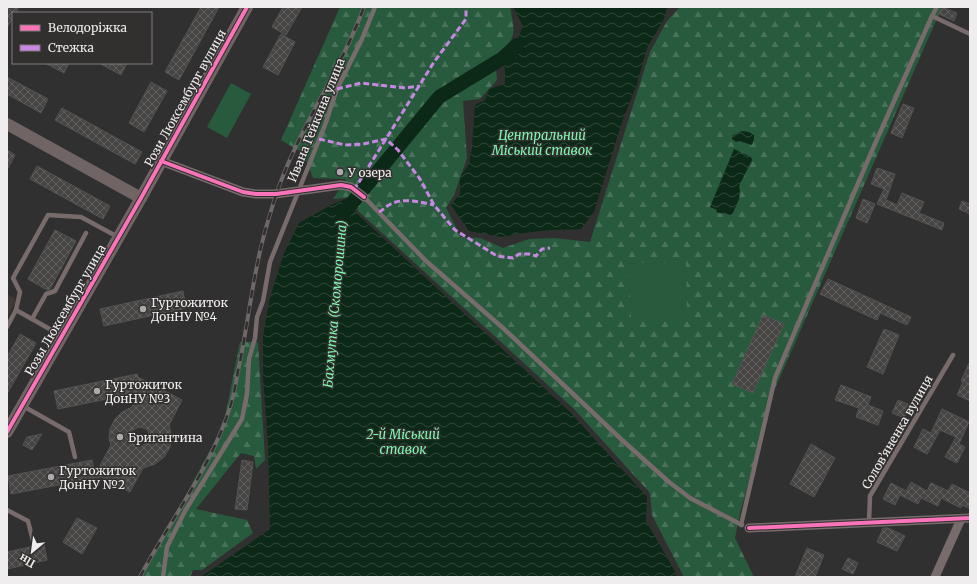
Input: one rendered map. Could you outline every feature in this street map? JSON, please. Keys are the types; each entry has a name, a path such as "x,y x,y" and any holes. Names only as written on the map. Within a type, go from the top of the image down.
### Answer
{"street":[{"name":"Рози Люксембург вулиця","path":"141,198 247,7"},
{"path":"7,124 141,198"},
{"path":"162,161 243,192 269,194 297,192 347,185 364,197"},
{"name":"Розы Люксембург улица","path":"7,432 141,198"},
{"path":"745,526 965,519 935,577"}],"lane":[{"name":"Ивана Гейкина улица","path":"163,577 167,548 185,511 242,419 247,394 249,359 255,338 257,317 263,301 270,262 297,192 325,126 337,89 362,39 375,7"},
{"path":"364,197 426,261 503,328 669,482 690,498 745,526 775,378 874,146 937,7"},
{"path":"932,16 970,34"},
{"path":"7,327 16,310 20,292 13,278 48,215 81,217 118,238"},
{"path":"32,319 46,294 55,291 86,233"},
{"path":"16,310 62,336"},
{"name":"Солов’яненка вулиця","path":"868,522 870,496 954,355"},
{"path":"22,405 69,432 75,457"},
{"path":"7,510 28,521 33,541"}],"shaded area":[{"path":"7,294 15,299 15,303 7,317"}],"green space":[{"path":"340,7 510,7 513,24 513,36 495,58 497,80 480,99 463,101 467,158 454,195 446,208 461,237 480,238 503,248 529,239 555,238 590,242 650,52 667,21 680,7 942,7 773,393 740,513 735,538 754,577 684,577 652,515 650,493 574,409 358,211 355,197 333,199 346,179 313,178 303,153 281,140"},
{"path":"231,83 251,94 227,138 207,127"},
{"path":"686,262 687,319 631,319 629,263"},
{"path":"240,342 258,342 265,460 256,469 254,456 241,453 196,509 247,520 253,533 202,570 193,570 190,577 139,577 173,519 223,426"}],"water":[{"name":"Центральний Міський ставок","path":"513,7 667,7 664,19 647,48 637,84 622,122 594,212 581,229 551,230 502,237 469,231 451,205 460,194 460,177 469,164 472,148 475,105 485,100 489,89 505,84 503,55 516,44 523,26"},
{"path":"742,131 749,132 754,135 752,145 739,141 736,142 732,139 732,136"},
{"path":"734,149 751,157 752,160 739,186 739,199 733,213 730,215 716,212 717,210 710,207"},
{"name":"2-й Міський ставок","path":"351,197 355,199 353,210 571,413 647,497 646,521 676,573 675,577 201,577 270,529 268,444 263,377 263,335 270,298 284,253 299,223 333,204"}],"building":[{"path":"7,7 19,7 16,12 12,12 12,19 7,28"},
{"path":"201,7 219,7 179,80 165,72"},
{"path":"283,7 302,7 286,35 272,27"},
{"path":"942,7 957,13 954,21 939,14"},
{"path":"281,34 295,42 278,75 263,67"},
{"path":"47,64 68,64 64,73"},
{"path":"101,64 126,64 121,75"},
{"path":"7,77 48,99 41,113 7,94"},
{"path":"151,82 167,91 144,132 129,123"},
{"path":"903,104 914,108 902,138 891,133"},
{"path":"62,108 142,152 135,164 55,120"},
{"path":"7,150 15,155 7,170"},
{"path":"37,166 110,206 103,219 30,179"},
{"name":"У озера","path":"342,166 344,175 338,177 336,168"},
{"path":"877,168 895,174 886,200 897,205 902,193 924,202 919,213 944,223 942,230 877,204 884,189 871,184"},
{"path":"863,199 875,204 867,223 856,218"},
{"path":"962,201 970,204 970,214 959,209"},
{"path":"55,230 76,241 50,289 47,290 28,279"},
{"path":"828,279 911,317 907,325 880,313 877,320 820,294"},
{"name":"Гуртожиток ДонНУ №4","path":"183,291 186,308 104,326 100,309"},
{"path":"763,315 784,324 753,393 732,384"},
{"path":"884,329 899,335 883,374 867,367"},
{"path":"20,334 36,343 7,394 7,357"},
{"path":"970,361 970,401 957,395 963,382 961,381"},
{"path":"137,374 138,377 182,400 169,425 171,434 170,447 164,457 155,464 143,468 130,492 101,477 11,494 8,476 92,460 95,475 111,445 109,439 110,429 115,419 122,412 132,407 141,392 58,409 54,391","holes":["139,427 146,429 150,437 147,443 142,446 135,445 131,440 131,433 133,430"]},
{"path":"841,385 871,397 868,405 883,411 878,425 856,417 859,408 835,400"},
{"path":"898,400 910,405 904,418 892,413"},
{"path":"942,409 969,422 959,444 965,447 957,463 945,457 956,437 940,430 927,454 914,447 923,429 931,433"},
{"path":"42,434 32,450 23,445 27,437"},
{"path":"811,444 835,458 814,497 790,484"},
{"path":"242,460 253,462 247,510 235,509"},
{"path":"911,482 927,491 931,483 948,491 952,484 970,493 970,509 962,505 961,508 941,498 938,506 921,498 918,504 900,495 895,505 883,499 891,483 906,491"},
{"path":"77,518 97,528 82,554 63,542"},
{"path":"883,528 888,528 905,536 897,551 877,542"},
{"path":"44,544 47,560 7,569 7,552"},
{"path":"807,548 824,555 815,577 795,577"},
{"path":"848,558 858,563 853,574 842,569"}],"waterway":[{"name":"Бахмутка (Скоморошина)","path":"343,214 439,97 503,58 517,45"}],"railway":[{"path":"140,577 190,493 213,450 223,427 234,392 255,275 268,220 276,195 296,147 343,55 364,7"}],"marked path":[{"path":"354,190 434,62 466,19 466,7"},
{"path":"337,89 361,83 405,88 420,86"},
{"path":"319,139 345,145 363,144 386,139 398,150 420,179 434,205 455,230 497,256 513,258 519,254 536,256 542,249 550,248"},
{"path":"379,212 389,205 400,201 411,201 434,205"}],"cycle path":[{"path":"7,432 141,198 247,7"},
{"path":"161,161 243,192 256,194 276,194 341,185 351,187 364,197"},
{"path":"749,528 970,518"}],"place":[{"name":"У озера","path":"340,172"},
{"name":"Гуртожиток ДонНУ №4","path":"143,309"},
{"name":"Гуртожиток ДонНУ №3","path":"97,391"},
{"name":"Бригантина","path":"120,437"},
{"name":"Гуртожиток ДонНУ №2","path":"51,477"}]}
